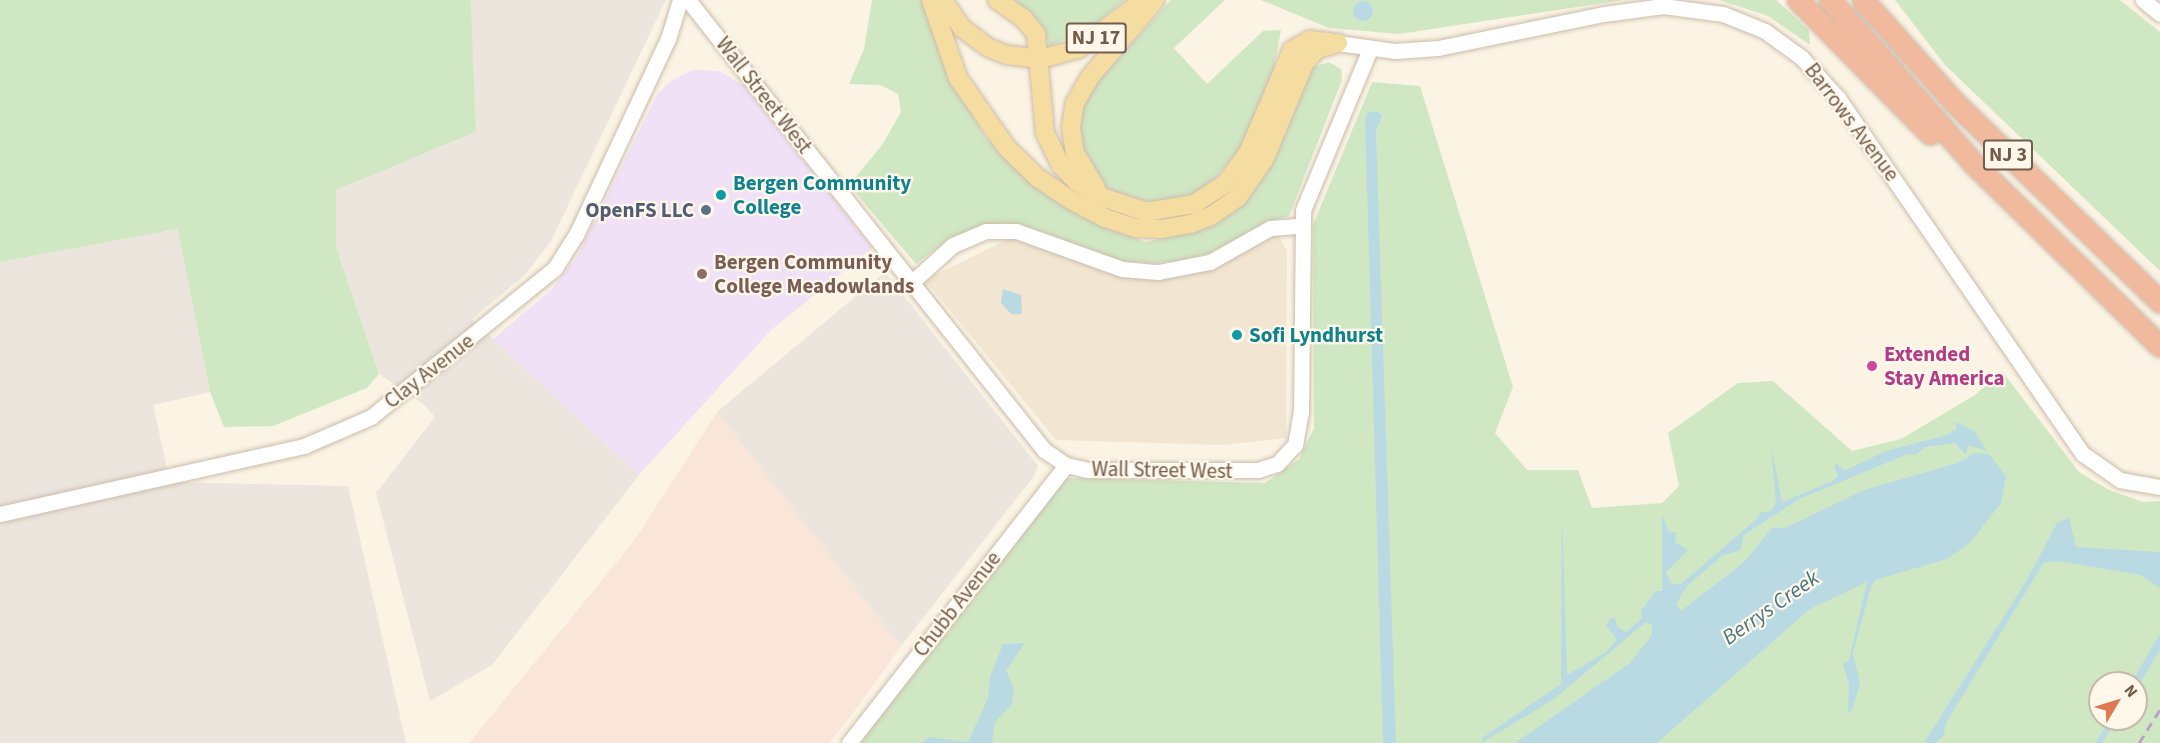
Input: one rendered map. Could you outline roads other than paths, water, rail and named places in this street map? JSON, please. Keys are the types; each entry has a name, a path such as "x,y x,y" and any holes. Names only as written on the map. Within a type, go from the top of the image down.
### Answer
{"highway":[{"path":"1798,0 1921,128 1976,166"},
{"name":"NJ 3","path":"1830,0 1976,166 2160,346"},
{"name":"NJ 3","path":"1863,0 1955,103 2160,302"}],"main road":[{"path":"931,0 958,78 1007,148 1071,200 1105,218 1136,228 1171,229 1191,224 1212,216 1238,196 1264,160 1305,62 1317,49 1338,43"},
{"name":"NJ 17","path":"943,0 962,28 987,47 1007,55 1040,59 1078,49 1144,0"},
{"path":"997,0 1032,28 1040,59 1044,124 1055,157 1077,182 1122,206 1146,212 1169,211 1194,204 1219,190 1248,153 1292,50 1310,40 1338,43"},
{"path":"1122,206 1096,188 1080,167 1071,136 1073,111 1090,77 1155,0"}],"street":[{"name":"Clay Avenue","path":"0,514 304,446 370,417 555,268 576,235 668,39 680,0"},
{"name":"Wall Street West","path":"688,0 1044,450 1066,465 1095,471 1245,471 1272,467 1287,456 1301,428 1301,226 1308,194 1370,49"},
{"path":"2143,0 2160,14"},
{"name":"Barrows Avenue","path":"1338,43 1370,49 1438,48 1663,6 1723,14 1765,31 1802,58 1838,98 2083,454 2120,480 2160,487"},
{"path":"912,282 953,245 996,230 1026,234 1122,269 1177,277 1221,258 1269,228 1301,226"},
{"name":"Chubb Avenue","path":"849,743 1066,465"}],"water":[{"path":"1363,1 1370,4 1373,11 1370,18 1363,21 1356,18 1353,11 1356,4"},
{"path":"1378,111 1382,116 1376,131 1396,743 1383,743 1365,118 1368,112"},
{"path":"1003,289 1021,295 1022,314 1011,314 1001,303"},
{"name":"Berrys Creek","path":"1956,422 1974,431 1987,451 1968,445 1966,455 1955,443 1925,447 1916,455 1908,454 1799,499 1744,535 1740,550 1722,556 1687,586 1676,604 1681,611 1744,562 1772,528 1785,528 1864,490 1958,463 1974,453 1989,454 2006,476 2001,503 1970,543 1947,559 1875,580 1871,587 1853,653 1860,683 1852,711 1848,713 1849,684 1843,664 1849,660 1867,582 1810,609 1657,743 1515,743 1630,663 1652,635 1652,624 1646,622 1554,699 1483,742 1482,738 1561,684 1562,511 1567,675 1606,652 1617,639 1606,626 1610,619 1615,617 1617,627 1626,632 1642,618 1641,611 1655,591 1662,591 1662,515 1669,532 1676,532 1675,542 1688,550 1666,572 1672,584 1681,584 1759,517 1759,513 1771,511 1776,504 1771,445 1782,502 1833,481 1838,476 1834,467 1837,463 1844,471 1886,451 1947,435 1956,429"},
{"path":"2069,517 2076,547 2160,552 2160,588 2140,575 2065,562 2044,562 1946,723 1944,735 1935,743 1924,743 2028,578 2057,523"},
{"path":"2160,634 2160,650 2147,671 2138,671"},
{"path":"1025,643 1006,670 1014,689 1012,704 995,722 992,743 922,743 928,737 968,742 988,698 990,677 1003,644"},
{"path":"2102,731 2110,731 2102,743 2095,743"}],"railway":[{"path":"2139,743 2160,710"}],"place":[{"name":"Bergen Community College","path":"721,195"},
{"name":"OpenFS LLC","path":"706,210"},
{"name":"Bergen Community College Meadowlands","path":"702,274"},
{"name":"Sofi Lyndhurst","path":"1237,335"},
{"name":"Extended Stay America","path":"1872,366"}]}
